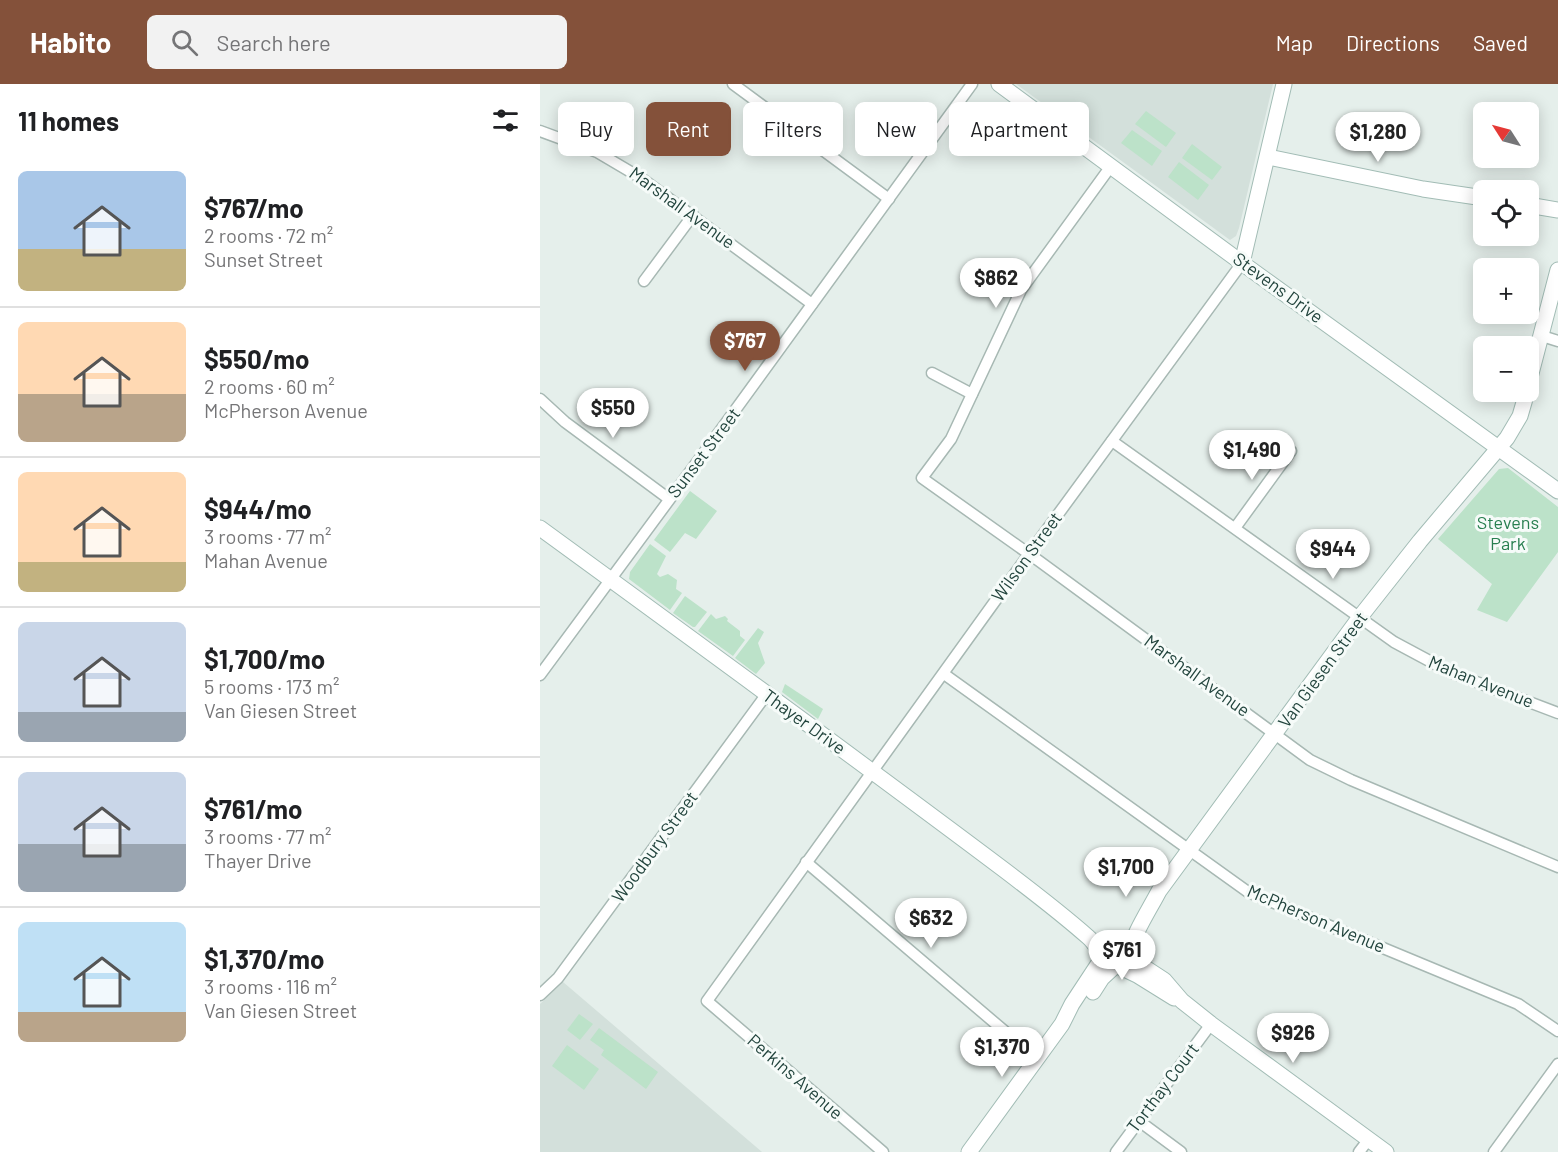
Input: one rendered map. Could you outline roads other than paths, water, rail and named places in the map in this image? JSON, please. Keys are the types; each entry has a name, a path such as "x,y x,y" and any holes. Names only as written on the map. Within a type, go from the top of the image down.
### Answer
{"street":[{"path":"734,84 889,199"},
{"name":"Sunset Street","path":"540,675 972,84"},
{"name":"Stevens Drive","path":"999,84 1558,491"},
{"name":"Wilson Street","path":"707,1001 1242,263 1284,84"},
{"name":"Marshall Avenue","path":"540,131 618,163 693,215 812,304"},
{"path":"1268,157 1423,189 1473,196"},
{"path":"932,373 972,394 1021,290 1111,166"},
{"path":"1539,207 1558,210"},
{"path":"644,281 693,215"},
{"path":"1539,346 1558,270"},
{"path":"1542,336 1558,341"},
{"name":"Marshall Avenue","path":"972,394 951,439 922,478 1276,733 1310,760 1351,780 1558,867"},
{"path":"540,399 565,422 669,498"},
{"name":"Van Giesen Street","path":"1129,950 1159,891 1190,852 1360,617 1420,541 1499,448 1516,424 1524,402"},
{"name":"Mahan Avenue","path":"1112,441 1394,642 1450,672 1558,713"},
{"path":"1235,528 1291,451"},
{"name":"Thayer Drive","path":"540,528 872,771 1066,917 1103,954"},
{"name":"McPherson Avenue","path":"944,674 1248,892 1518,1004 1558,1031"},
{"name":"Woodbury Street","path":"540,995 558,978 766,695"},
{"path":"806,862 1036,1058"},
{"name":"Van Giesen Street","path":"1112,939 1131,924 1144,901 1159,891"},
{"name":"Thayer Drive","path":"1066,917 1112,939"},
{"path":"969,1152 1062,1024 1103,954 1106,943 1112,939 1124,941 1138,963 1164,980 1182,1001 1364,1146 1386,1152"},
{"path":"1062,1024 1084,1004 1102,978 1116,965 1126,961 1129,950"},
{"path":"1103,954 1107,962 1140,977 1171,997 1182,1001"},
{"name":"Perkins Avenue","path":"707,1001 883,1152"},
{"name":"Torthay Court","path":"1116,1152 1211,1024"},
{"path":"1494,1152 1558,1064"},
{"path":"1139,1121 1181,1152"}],"park label":[{"name":"Stevens Park","path":"1508,533"}]}
